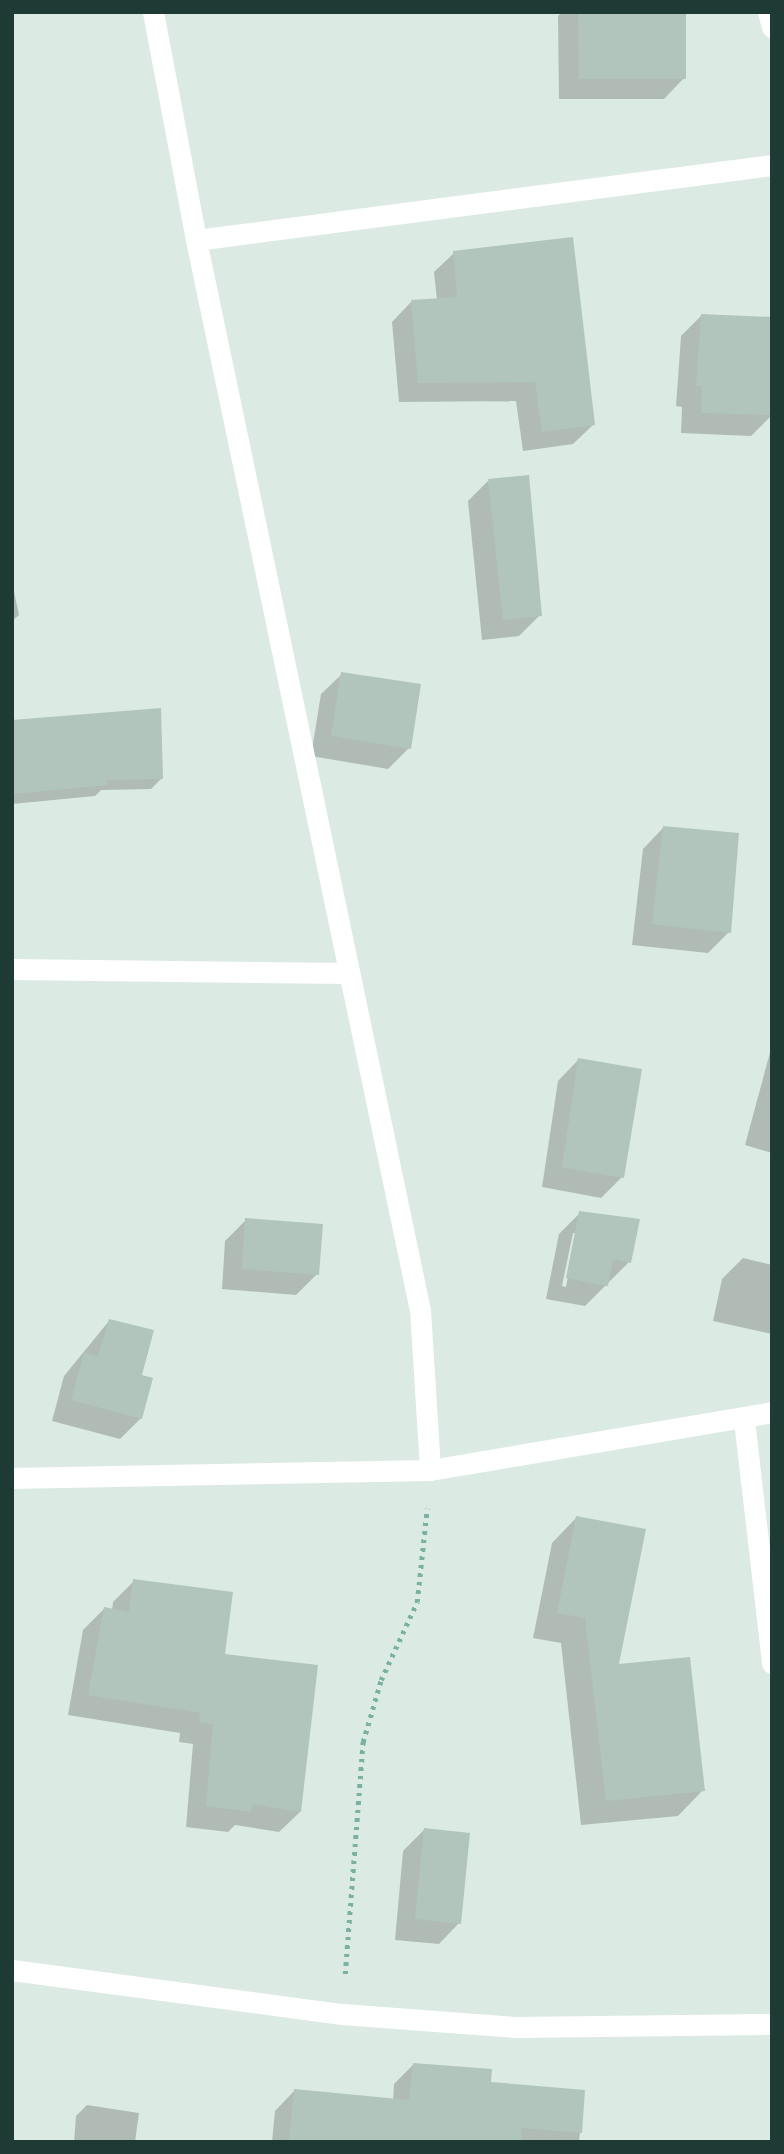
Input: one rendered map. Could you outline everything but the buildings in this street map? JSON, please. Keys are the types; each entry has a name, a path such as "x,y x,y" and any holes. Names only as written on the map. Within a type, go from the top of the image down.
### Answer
{"street":[{"path":"153,12 196,240 420,1310 430,1469"},
{"path":"768,12 772,27"},
{"path":"196,240 772,165"},
{"path":"12,969 348,973"},
{"path":"12,1478 430,1469 744,1420 772,1412"},
{"path":"744,1420 772,1664"},
{"path":"12,1970 342,2014 516,2027 772,2024"}],"path":[{"path":"342,2014 362,1742 381,1680 418,1602 430,1469"}]}
